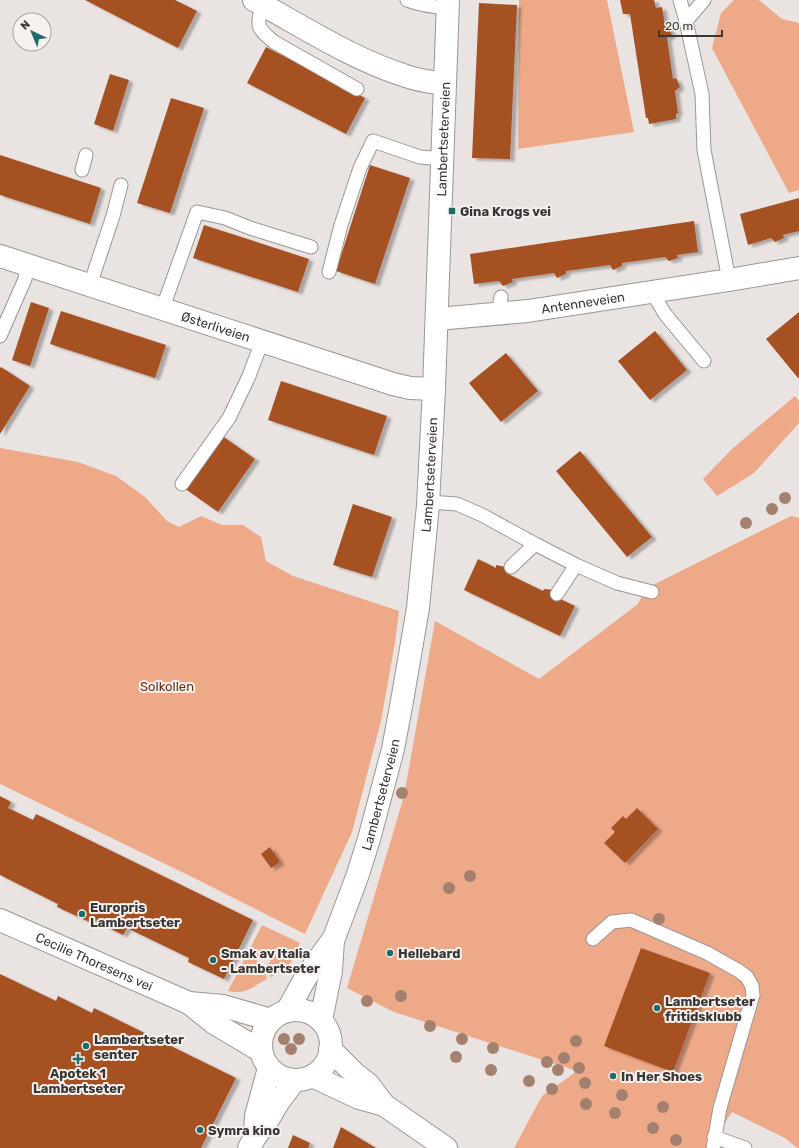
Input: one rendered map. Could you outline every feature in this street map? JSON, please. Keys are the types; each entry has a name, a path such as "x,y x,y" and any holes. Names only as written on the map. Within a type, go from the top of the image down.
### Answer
{"street":[{"path":"258,3 357,56 383,68 420,80 445,84"},
{"name":"Lambertseterveien","path":"279,1015 334,938 357,877 369,839 393,749 418,608 428,502 434,389 448,4"},
{"name":"Østerliveien","path":"0,256 393,384 410,388 434,389"},
{"name":"Antenneveien","path":"437,319 499,306 652,292 799,269"},
{"name":"Cecilie Thoresens vei","path":"0,920 189,1003 214,1023 265,1059"},
{"name":"Lambertseterveien","path":"321,1020 331,971 334,938"},
{"name":"Cecilie Thoresens vei","path":"189,1003 222,1006 279,1015"},
{"path":"299,1010 311,1013 321,1020 327,1029 330,1039 328,1060 321,1069 304,1078 279,1101 252,1142 265,1059 261,1040 264,1029 279,1015 299,1010"},
{"path":"330,1049 355,1074 368,1084 384,1105 446,1148"},
{"path":"265,1059 281,1077 304,1078 359,1098 384,1105"}],"lane":[{"path":"407,0 417,4 433,7 448,4"},
{"path":"680,0 702,94 704,150 728,280"},
{"path":"686,21 704,0"},
{"path":"258,3 259,25 264,33 274,42 358,89"},
{"path":"329,272 341,225 358,176 373,141 420,157 443,159"},
{"path":"82,170 86,155"},
{"path":"90,285 114,216 121,185"},
{"path":"162,310 198,212 219,216 250,228 311,247"},
{"path":"0,336 24,279 27,265"},
{"path":"652,292 665,314 704,361"},
{"path":"182,484 228,418 249,376 262,341"},
{"path":"428,502 457,504 482,515 576,565 618,583 652,592"},
{"path":"511,567 535,544"},
{"path":"557,594 576,565"},
{"path":"593,939 612,922 631,920 707,953 747,977 752,986 753,995 720,1108 713,1142 745,1148"}],"green space":[{"path":"519,0 607,0 634,132 518,149"},
{"path":"734,0 759,0 782,19 799,23 799,190 789,193 712,48 721,13"},
{"path":"795,396 799,401 799,423 754,473 717,496 703,479 733,448"},
{"name":"Solkollen","path":"0,448 78,462 116,476 145,497 167,521 179,527 201,516 222,525 243,525 261,537 266,561 293,576 399,611 381,721 352,832 305,934 188,875 0,784"},
{"path":"791,516 799,518 799,1148 785,1138 732,1112 709,1148 514,1148 542,1096 577,1071 394,1012 347,988 404,796 435,621 539,679 638,604 645,589"},
{"path":"262,925 300,943 287,970 270,977 266,965 270,962 270,954 267,952 261,952 258,955 257,961 260,965 263,965 267,979 244,991 228,991"}],"building":[{"path":"85,0 175,0 197,11 178,48"},
{"path":"620,0 654,0 656,8 662,7 665,26 668,26 672,35 667,38 673,79 676,78 680,87 675,91 678,113 676,114 676,119 649,124 648,118 646,118 630,14 623,14"},
{"path":"479,3 517,5 510,159 472,158"},
{"path":"266,47 365,98 346,134 247,83"},
{"path":"110,74 129,80 113,131 94,124"},
{"path":"171,98 204,108 170,213 137,203"},
{"path":"0,155 101,188 90,224 0,195"},
{"path":"370,165 410,178 375,284 336,271"},
{"path":"799,198 799,231 783,235 784,238 775,242 771,238 748,245 740,214"},
{"path":"694,221 698,252 677,255 678,258 669,261 665,257 622,263 622,266 613,270 610,265 566,271 566,274 557,278 554,273 512,279 513,282 503,286 499,281 474,284 470,254"},
{"path":"204,225 309,259 298,292 193,258"},
{"path":"31,302 49,308 30,366 12,360"},
{"path":"61,311 166,345 155,378 50,344"},
{"path":"799,312 799,377 798,378 766,339"},
{"path":"655,331 687,370 650,400 618,361"},
{"path":"506,353 538,391 501,422 469,383"},
{"path":"1,367 30,386 0,434 0,368"},
{"path":"281,381 387,416 374,455 268,420"},
{"path":"221,435 255,459 218,512 184,488"},
{"path":"580,451 652,537 627,557 556,471"},
{"path":"353,504 392,517 372,577 333,565"},
{"path":"478,559 496,568 496,565 506,567 506,573 543,591 544,589 555,590 554,596 575,606 560,636 464,590"},
{"path":"0,796 11,802 8,808 33,820 36,814 253,920 224,979 188,962 189,958 127,928 123,935 95,921 94,924 57,907 58,904 0,875"},
{"path":"637,808 658,829 625,863 604,843 615,832 611,828 623,816 626,819"},
{"path":"270,847 280,862 271,868 261,854"},
{"name":"Lambertseter fritidsklubb","path":"641,948 710,973 673,1072 604,1046"},
{"name":"Lambertseter senter","path":"0,974 56,1001 58,996 92,1013 94,1008 236,1078 201,1148 0,1148"},
{"path":"341,1127 376,1148 333,1148"},
{"path":"293,1135 310,1143 308,1148 288,1148"}],"place":[{"name":"Gina Krogs vei","path":"452,211"},
{"name":"Europris Lambertseter","path":"82,914"},
{"name":"Hellebard","path":"390,953"},
{"name":"Smak av Italia - Lambertseter","path":"213,960"},
{"name":"Lambertseter fritidsklubb","path":"657,1008"},
{"name":"Lambertseter senter","path":"86,1046"},
{"name":"Apotek 1 Lambertseter","path":"78,1059"},
{"name":"In Her Shoes","path":"613,1076"},
{"name":"Symra kino","path":"200,1130"}]}
